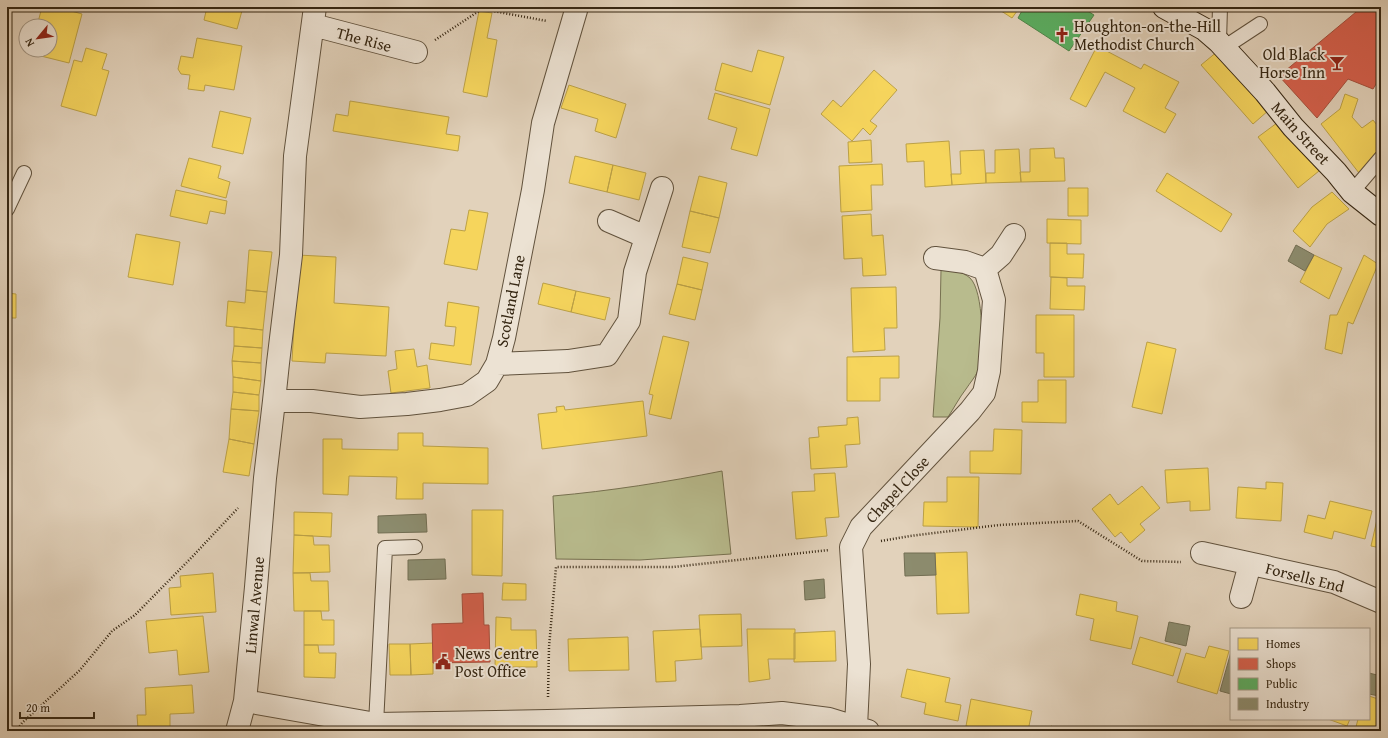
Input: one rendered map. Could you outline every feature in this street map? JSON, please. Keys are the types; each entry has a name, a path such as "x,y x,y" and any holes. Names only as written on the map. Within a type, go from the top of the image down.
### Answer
{"street":[{"name":"Main Street","path":"1164,7 1204,29 1222,45 1265,92 1293,127 1336,172 1352,192 1381,215"},
{"name":"The Rise","path":"314,16 416,52"},
{"path":"274,401 291,255 295,156 314,16"},
{"name":"Scotland Lane","path":"274,401 312,401 360,407 407,404 467,396 487,381 497,364 504,338 533,190 544,123 574,17"},
{"path":"497,364 568,361 608,355 628,321 635,272 662,188"},
{"path":"609,221 646,237"},
{"path":"935,258 965,262 985,269 1001,255 1014,235"},
{"name":"Chapel Close","path":"851,547 861,527 970,411 984,392 989,371 994,300 985,269"},
{"name":"Linwal Avenue","path":"237,731 245,701 265,478 274,401"},
{"path":"245,701 376,724 548,721 741,723 782,713 829,719 862,729 851,547"},
{"name":"Forsells End","path":"1202,553 1334,582 1381,602"},
{"name":"Forsells End","path":"1241,597 1250,564"}],"lane":[{"path":"1220,7 1222,45 1260,24"},
{"path":"1352,192 1381,158"},
{"path":"7,209 24,173"},
{"path":"376,724 385,548 415,547"}],"path":[{"path":"416,52 482,9 574,17"},
{"path":"16,731 80,670 112,631 135,615 240,506"},
{"path":"548,721 549,647 556,567 673,567 851,547 910,536 999,525 1078,521 1142,561 1190,562 1202,553"}],"green space":[{"path":"941,270 960,272 970,278 975,285 980,308 982,337 980,362 978,371 974,378 948,417 933,417 940,318"},
{"path":"722,471 731,554 640,560 556,559 553,496 638,486"}],"building: Homes":[{"path":"42,7 57,7 82,14 69,63 49,58 58,58 58,18 39,18"},
{"path":"207,7 243,7 237,29 204,20"},
{"path":"437,7 467,7 467,11"},
{"path":"995,7 1020,7 1012,18"},
{"path":"479,11 492,13 487,38 497,40 487,97 463,92"},
{"path":"197,38 242,46 234,90 205,85 204,91 188,89 190,75 181,74 178,69 181,56 193,58"},
{"path":"1097,46 1141,69 1144,64 1179,82 1165,108 1176,114 1165,133 1123,111 1135,88 1105,72 1086,107 1070,99"},
{"path":"86,48 107,54 102,69 109,71 96,116 61,106 74,60 82,62"},
{"path":"758,50 784,57 770,105 715,90 722,63 752,72"},
{"path":"1218,51 1269,110 1253,124 1201,65"},
{"path":"874,70 897,90 870,121 877,126 870,135 863,128 852,141 821,114 833,100 841,107"},
{"path":"569,85 626,104 616,138 595,131 598,119 561,108"},
{"path":"715,93 770,109 757,156 731,149 737,128 708,119"},
{"path":"1345,94 1358,99 1352,117 1362,128 1373,120 1381,130 1381,152 1359,173 1321,124 1340,109"},
{"path":"350,101 449,117 446,134 460,136 458,151 333,131 336,114 348,116"},
{"path":"220,111 251,118 243,154 212,147"},
{"path":"1281,120 1319,171 1298,188 1258,137"},
{"path":"871,140 872,162 849,163 848,142"},
{"path":"949,141 952,185 925,187 924,161 907,162 906,144"},
{"path":"1054,148 1055,158 1064,158 1065,181 1021,182 1020,172 1030,172 1030,149"},
{"path":"1019,149 1021,182 986,183 986,173 995,173 995,150"},
{"path":"984,150 986,183 952,185 951,174 961,174 960,151"},
{"path":"575,156 613,165 607,192 569,183"},
{"path":"189,158 221,166 218,178 230,182 226,198 181,186"},
{"path":"882,164 883,185 871,185 872,210 841,212 839,166"},
{"path":"613,165 646,173 639,200 607,192"},
{"path":"1167,173 1232,214 1221,232 1156,191"},
{"path":"699,176 727,183 719,218 690,211"},
{"path":"1068,188 1088,188 1088,216 1068,216"},
{"path":"176,190 227,201 225,214 210,211 207,224 170,216"},
{"path":"1332,192 1349,209 1327,224 1310,247 1293,231 1312,207"},
{"path":"469,210 488,213 477,270 444,264 451,229 465,231"},
{"path":"690,211 719,218 710,253 682,247"},
{"path":"871,214 872,236 883,235 886,275 863,276 862,258 844,259 842,216"},
{"path":"1047,219 1081,220 1081,244 1047,243"},
{"path":"136,234 180,242 173,285 128,277"},
{"path":"1050,243 1067,243 1067,254 1084,254 1083,278 1050,277"},
{"path":"249,250 272,252 267,292 246,290"},
{"path":"298,255 336,257 334,303 389,307 386,356 326,353 325,363 292,361"},
{"path":"1314,255 1342,268 1329,299 1300,282"},
{"path":"1364,255 1378,264 1353,324 1348,322 1342,354 1325,349 1330,315 1337,315"},
{"path":"683,257 708,263 702,290 677,284"},
{"path":"1051,277 1067,278 1067,286 1085,286 1084,310 1050,309"},
{"path":"543,283 576,291 571,312 538,304"},
{"path":"677,284 702,290 695,320 669,314"},
{"path":"896,287 897,328 884,328 885,350 853,352 851,288"},
{"path":"246,290 267,292 263,330 226,326 228,301 245,303"},
{"path":"576,291 610,298 605,320 571,312"},
{"path":"7,293 16,294 16,318 7,318"},
{"path":"448,302 479,307 471,365 429,359 431,343 454,346 456,327 445,326"},
{"path":"1036,315 1074,315 1074,377 1044,377 1044,353 1036,353"},
{"path":"234,327 263,330 262,348 234,346"},
{"path":"663,336 689,342 671,419 649,414 653,395 649,394"},
{"path":"1147,342 1176,349 1162,414 1132,407"},
{"path":"234,346 262,348 261,363 232,361"},
{"path":"414,349 417,367 427,365 430,388 391,393 388,371 397,369 395,351"},
{"path":"899,356 899,378 880,378 880,401 847,401 847,357"},
{"path":"232,361 261,363 261,381 233,377"},
{"path":"233,377 261,381 259,395 233,392"},
{"path":"1038,380 1066,380 1066,423 1022,422 1022,402 1038,402"},
{"path":"233,392 259,395 259,411 231,409"},
{"path":"643,401 647,436 542,449 538,414 557,412 556,407 564,406 565,410"},
{"path":"231,409 259,411 254,444 229,439"},
{"path":"858,417 860,444 845,445 847,467 811,469 809,438 819,437 818,427 847,425 847,418"},
{"path":"994,429 1022,430 1021,474 970,473 970,451 993,451"},
{"path":"398,433 423,433 423,446 488,448 488,484 423,483 423,499 396,499 397,477 349,476 348,495 323,494 323,439 342,439 342,449 398,450"},
{"path":"229,439 254,444 249,476 223,472"},
{"path":"1208,468 1210,510 1190,511 1190,501 1167,503 1165,470"},
{"path":"835,473 839,517 825,518 827,536 796,539 792,492 815,491 814,474"},
{"path":"947,477 979,477 978,527 923,526 924,502 947,502"},
{"path":"1266,482 1283,483 1281,521 1236,518 1238,487 1266,489"},
{"path":"1142,486 1160,508 1140,524 1145,530 1130,543 1121,532 1115,537 1092,509 1110,494 1118,505"},
{"path":"1330,501 1372,511 1365,539 1334,531 1332,539 1304,532 1308,515 1325,519"},
{"path":"472,510 503,510 502,576 472,575"},
{"path":"294,512 332,513 331,537 294,535"},
{"path":"1378,515 1381,516 1381,548 1371,546"},
{"path":"294,535 313,536 314,545 329,545 330,572 293,573"},
{"path":"967,552 969,613 937,614 935,553"},
{"path":"213,573 216,612 171,615 169,588 181,587 180,576"},
{"path":"293,573 310,573 311,581 328,581 329,611 294,611"},
{"path":"503,583 526,584 526,600 502,600"},
{"path":"1080,594 1117,602 1116,611 1138,616 1131,649 1090,640 1094,619 1076,615"},
{"path":"304,611 321,611 322,620 334,620 334,645 304,645"},
{"path":"741,614 742,646 701,647 699,615"},
{"path":"203,616 209,672 179,675 177,650 149,653 146,621"},
{"path":"496,617 511,618 511,630 536,630 537,667 495,667"},
{"path":"700,629 702,659 675,661 676,681 656,682 653,631"},
{"path":"747,629 795,629 795,659 768,659 770,679 749,682"},
{"path":"835,631 836,661 794,662 794,633"},
{"path":"628,637 629,670 569,671 568,639"},
{"path":"1140,637 1181,649 1173,676 1132,664"},
{"path":"433,643 433,674 411,675 410,644"},
{"path":"389,644 410,644 411,675 390,675"},
{"path":"304,645 318,645 319,653 336,653 335,678 304,677"},
{"path":"1209,646 1229,651 1217,694 1177,682 1186,653 1205,658"},
{"path":"907,669 950,678 945,702 961,705 958,721 924,714 926,703 901,697"},
{"path":"192,685 194,713 170,714 170,727 138,729 137,715 146,715 145,688"},
{"path":"1370,696 1381,700 1381,731 1370,731 1356,727 1358,720 1370,720"},
{"path":"971,699 1032,711 1028,731 990,731 966,726"},
{"path":"1331,720 1350,720 1347,726"},
{"path":"1051,726 1064,731 1049,731"}],"building: Shops":[{"name":"Old Black Horse Inn","path":"1362,7 1381,7 1381,76 1373,89 1348,79 1317,118 1279,76"},
{"path":"483,593 484,625 489,625 490,662 433,663 432,624 463,623 462,594"}],"building: Public":[{"name":"Houghton-on-the-Hill Methodist Church","path":"1024,7 1081,7 1094,15 1069,51 1018,18"}],"building: Industry":[{"path":"1296,245 1314,255 1305,271 1288,261"},
{"path":"426,514 427,532 378,533 378,516"},
{"path":"904,553 935,553 936,575 905,576"},
{"path":"445,559 446,579 408,580 408,560"},
{"path":"824,579 825,598 805,600 804,581"},
{"path":"1169,622 1190,626 1186,646 1165,641"},
{"path":"1230,656 1230,694 1220,691"},
{"path":"1370,673 1381,676 1379,696 1370,694"}],"place":[{"name":"Houghton-on-the-Hill Methodist Church","path":"1062,35"},
{"name":"Old Black Horse Inn","path":"1337,63"},
{"name":"News Centre Post Office","path":"443,662"}]}
